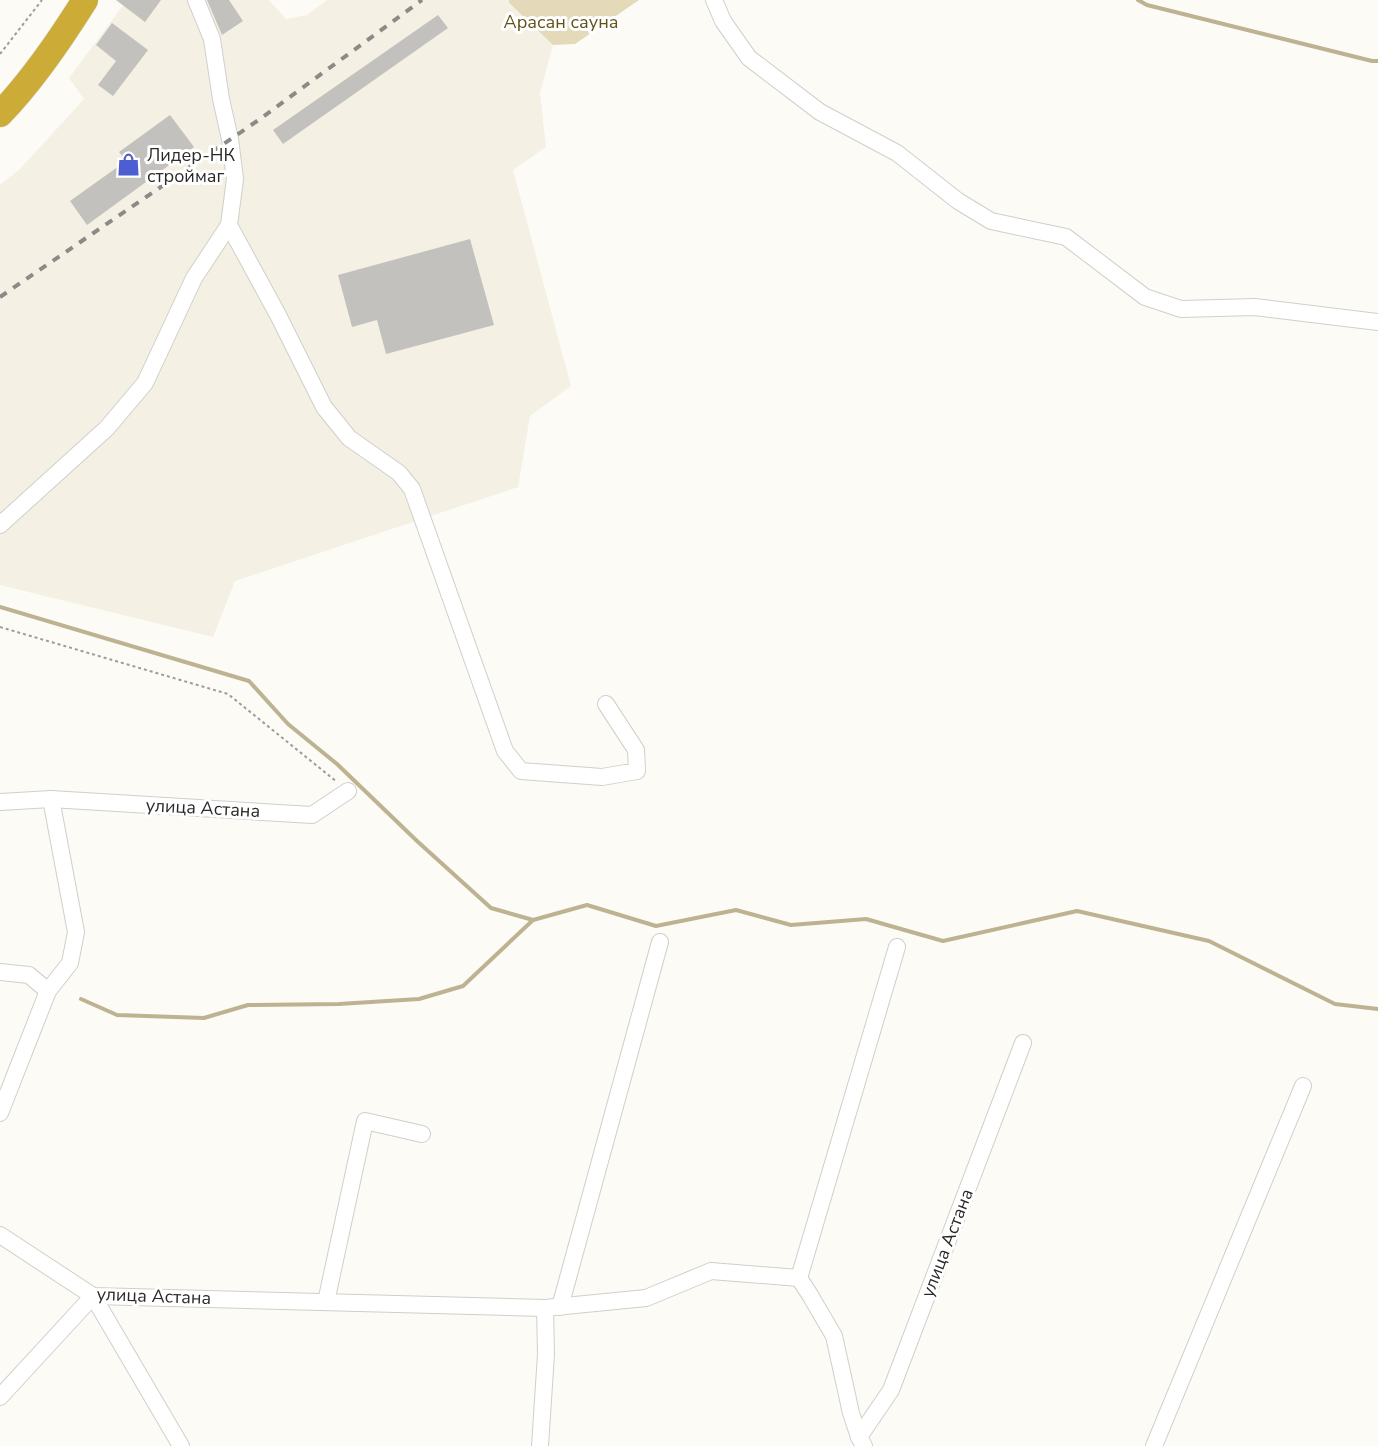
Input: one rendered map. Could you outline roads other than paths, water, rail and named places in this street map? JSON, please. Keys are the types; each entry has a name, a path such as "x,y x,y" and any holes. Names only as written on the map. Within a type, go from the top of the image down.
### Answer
{"highway":[{"path":"0,114 57,45 85,0"}],"street":[{"path":"0,525 107,428 145,383 194,278 229,225 236,179 212,39 196,0"},
{"path":"714,0 723,21 749,58 820,112 897,153 958,201 991,221 1066,237 1145,297 1181,309 1255,307 1378,322"},
{"path":"229,225 324,407 350,438 399,473 412,489 506,751 521,771 602,777 637,771 636,750 606,704"},
{"name":"улица Астана","path":"0,802 51,799 312,815 348,791"},
{"path":"0,1113 48,991 70,963 76,932 51,799"},
{"path":"540,1446 546,1354 552,1308 660,942"},
{"path":"799,1278 897,947"},
{"path":"0,972 29,975 48,991"},
{"name":"улица Астана","path":"862,1442 891,1390 1023,1043"},
{"path":"1154,1446 1303,1086"},
{"path":"326,1302 365,1121 422,1134"},
{"name":"улица Астана","path":"0,1235 93,1296 552,1308 646,1298 711,1271 799,1278 834,1336 851,1413 862,1442"},
{"path":"0,1397 93,1296 181,1446"}],"waterway":[{"path":"1138,0 1147,5 1378,61"},
{"path":"0,607 249,681 288,724 337,764 491,908 533,920"},
{"path":"81,999 117,1015 204,1018 248,1005 339,1004 419,999 463,986 533,920 587,905 656,926 736,910 791,925 866,919 943,941 1077,911 1209,941 1335,1004 1378,1009"}],"railway":[{"path":"0,297 260,119 422,0"}],"place":[{"name":"Лидер-НК строймаг","path":"129,165"}],"park label":[{"name":"Арасан сауна","path":"561,22"}]}
